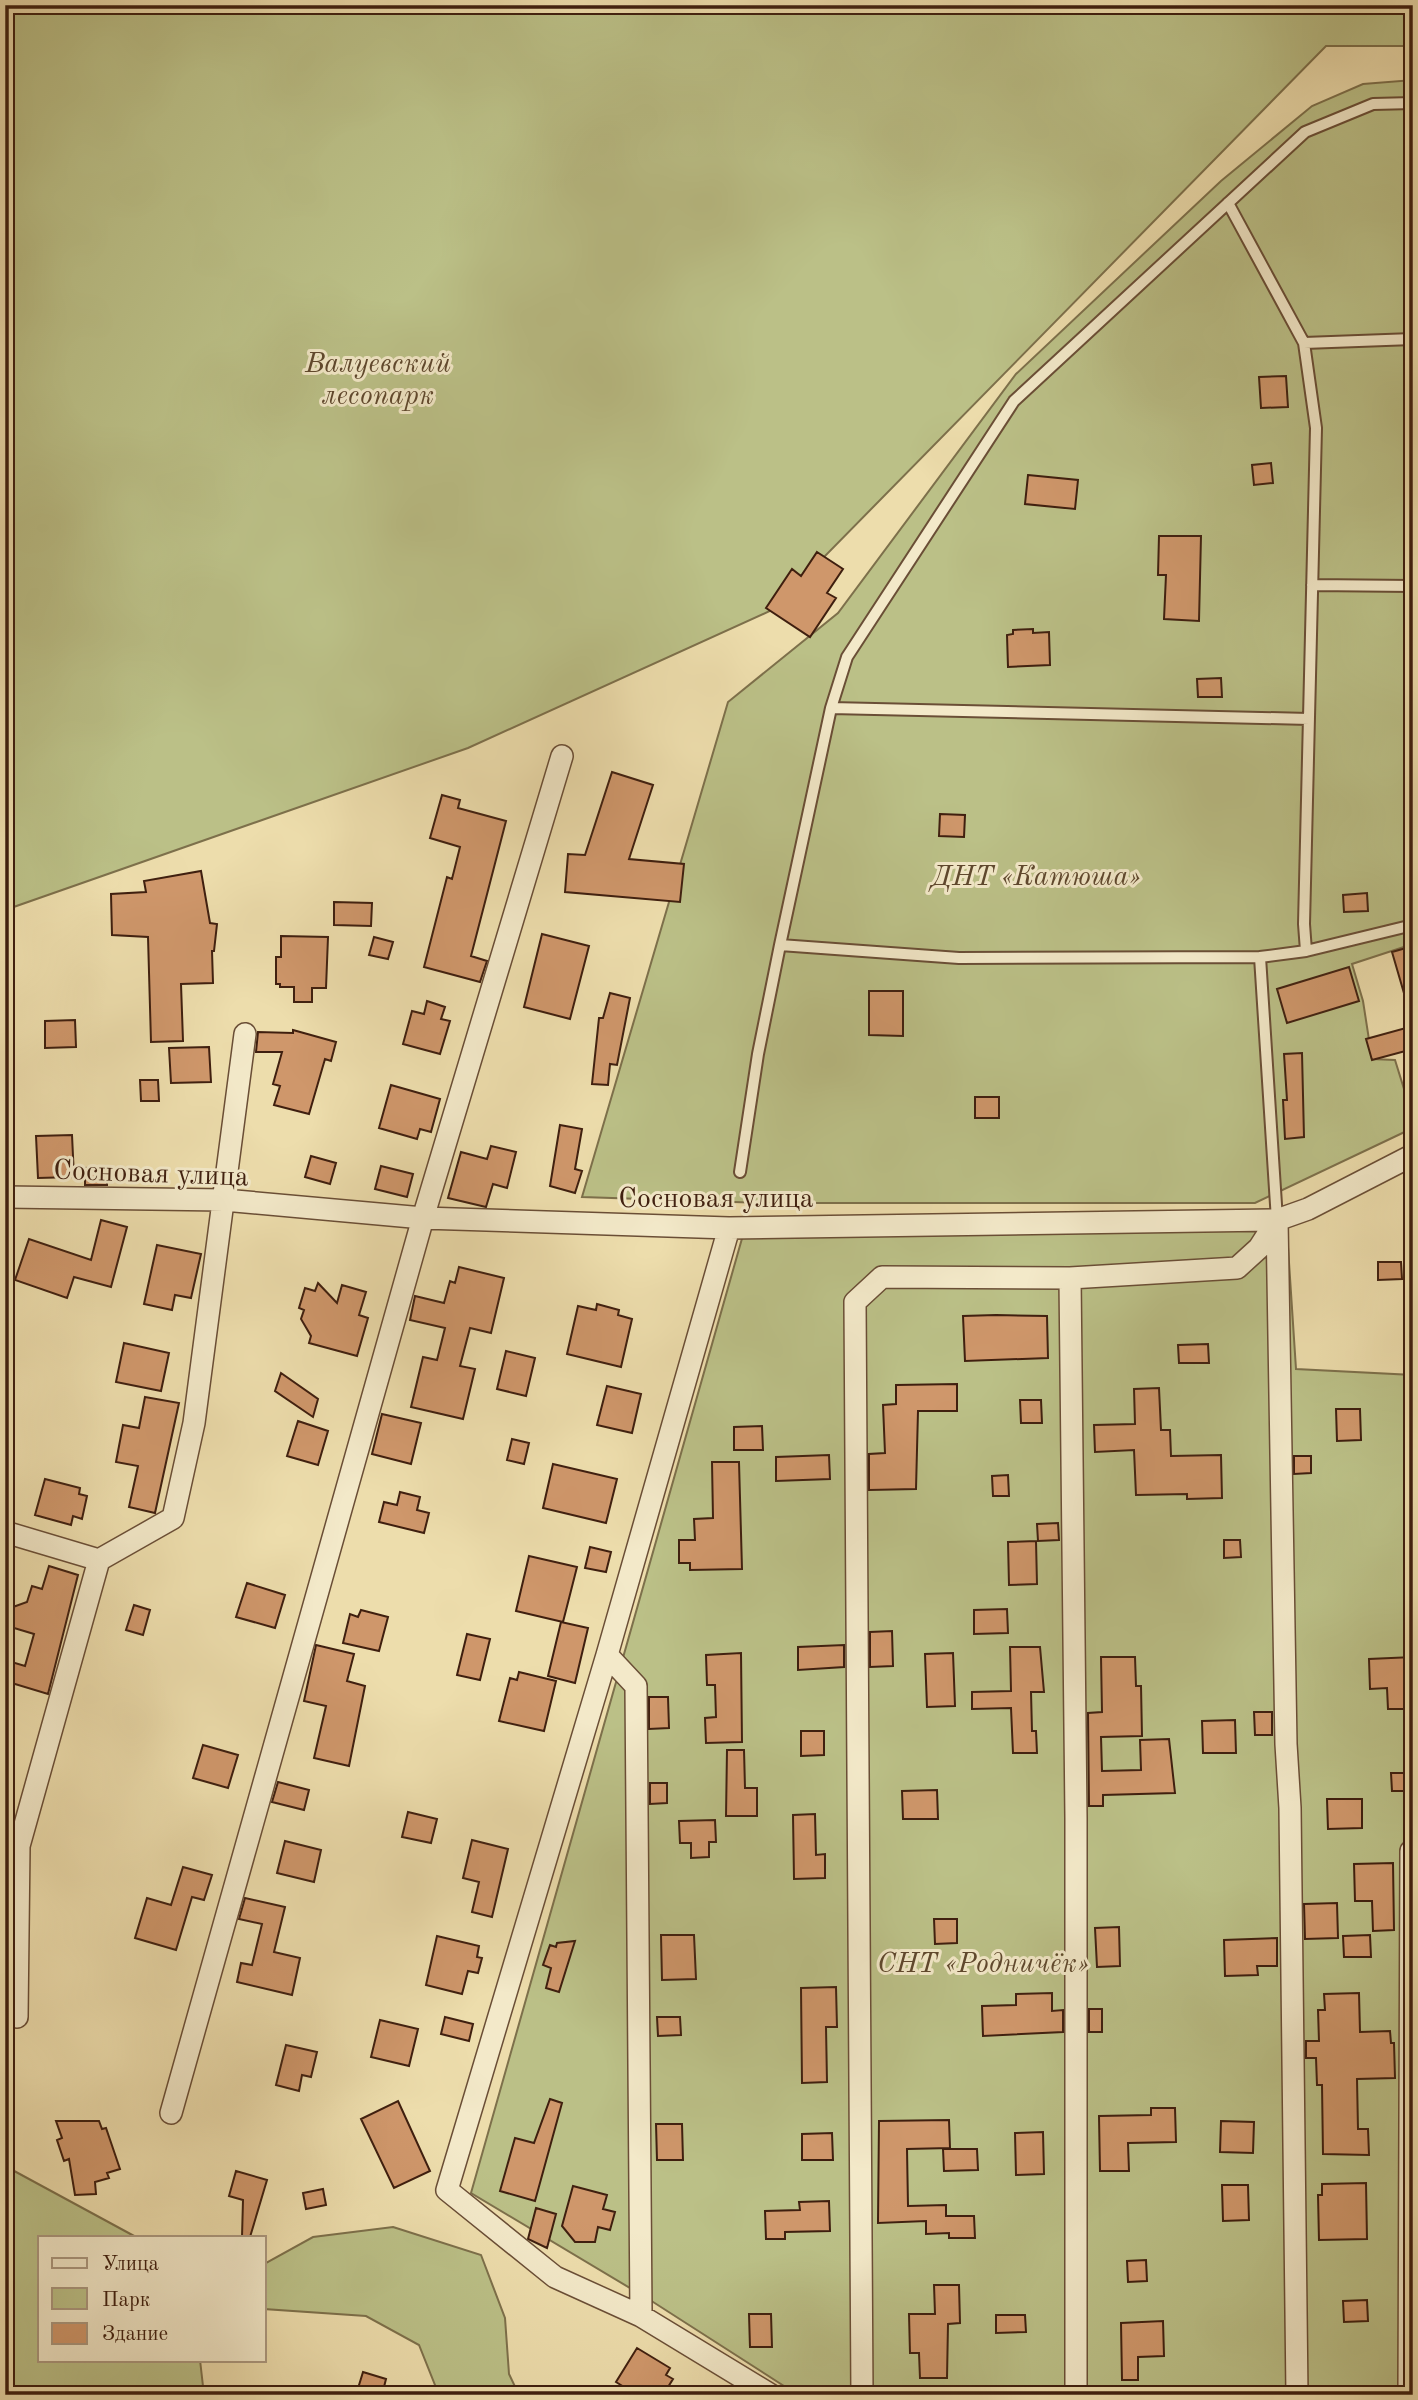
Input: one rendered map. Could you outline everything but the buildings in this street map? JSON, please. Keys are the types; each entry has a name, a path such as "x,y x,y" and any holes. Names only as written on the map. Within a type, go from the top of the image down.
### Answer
{"street":[{"path":"171,2113 423,1218 562,756"},
{"path":"17,2017 12,1844 99,1560 173,1518 194,1423 245,1034"},
{"name":"Сосновая улица","path":"5,1196 224,1200 423,1218 729,1228 1277,1220 1308,1209 1413,1155"},
{"path":"862,2395 855,1302 882,1277 1070,1278 1237,1268 1259,1248 1277,1220"},
{"path":"1277,1220 1286,1744 1290,1808 1297,2395"},
{"path":"729,1228 607,1655 447,2190 555,2277 642,2316 771,2395"},
{"path":"1070,1278 1076,1818 1076,2395"},
{"path":"5,1532 99,1560"},
{"path":"607,1655 636,1686 642,2316"},
{"path":"1409,2395 1411,1852"}],"lane":[{"path":"740,1172 758,1054 780,945 831,708 847,657 1014,401 1305,132 1373,104 1413,103"},
{"path":"1228,204 1304,343 1316,428 1304,924 1306,951"},
{"path":"1304,343 1413,340"},
{"path":"1312,585 1413,586"},
{"path":"831,708 1309,719"},
{"path":"780,945 958,958 1260,957 1306,951 1413,925"},
{"path":"1260,957 1277,1220"}],"green space":[{"name":"Валуевский лесопарк","path":"5,5 1413,5 1413,46 1326,46 772,610 468,748 5,910"},
{"name":"ДНТ «Катюша»","path":"1413,80 1413,944 1352,964 1363,1001 1372,1059 1395,1060 1413,1118 1413,1128 1255,1203 766,1203 582,1197 728,702 838,613 1016,374 1221,181 1312,106 1363,84"},
{"name":"СНТ «Родничёк»","path":"1255,1230 1287,1232 1296,1369 1413,1375 1413,2395 798,2395 650,2300 471,2193 743,1235"},
{"path":"5,2166 134,2236 38,2236 38,2362 200,2362 204,2395 5,2395"},
{"path":"393,2227 481,2255 505,2318 509,2374 519,2395 439,2395 419,2345 366,2316 266,2309 266,2263 313,2237"}]}
